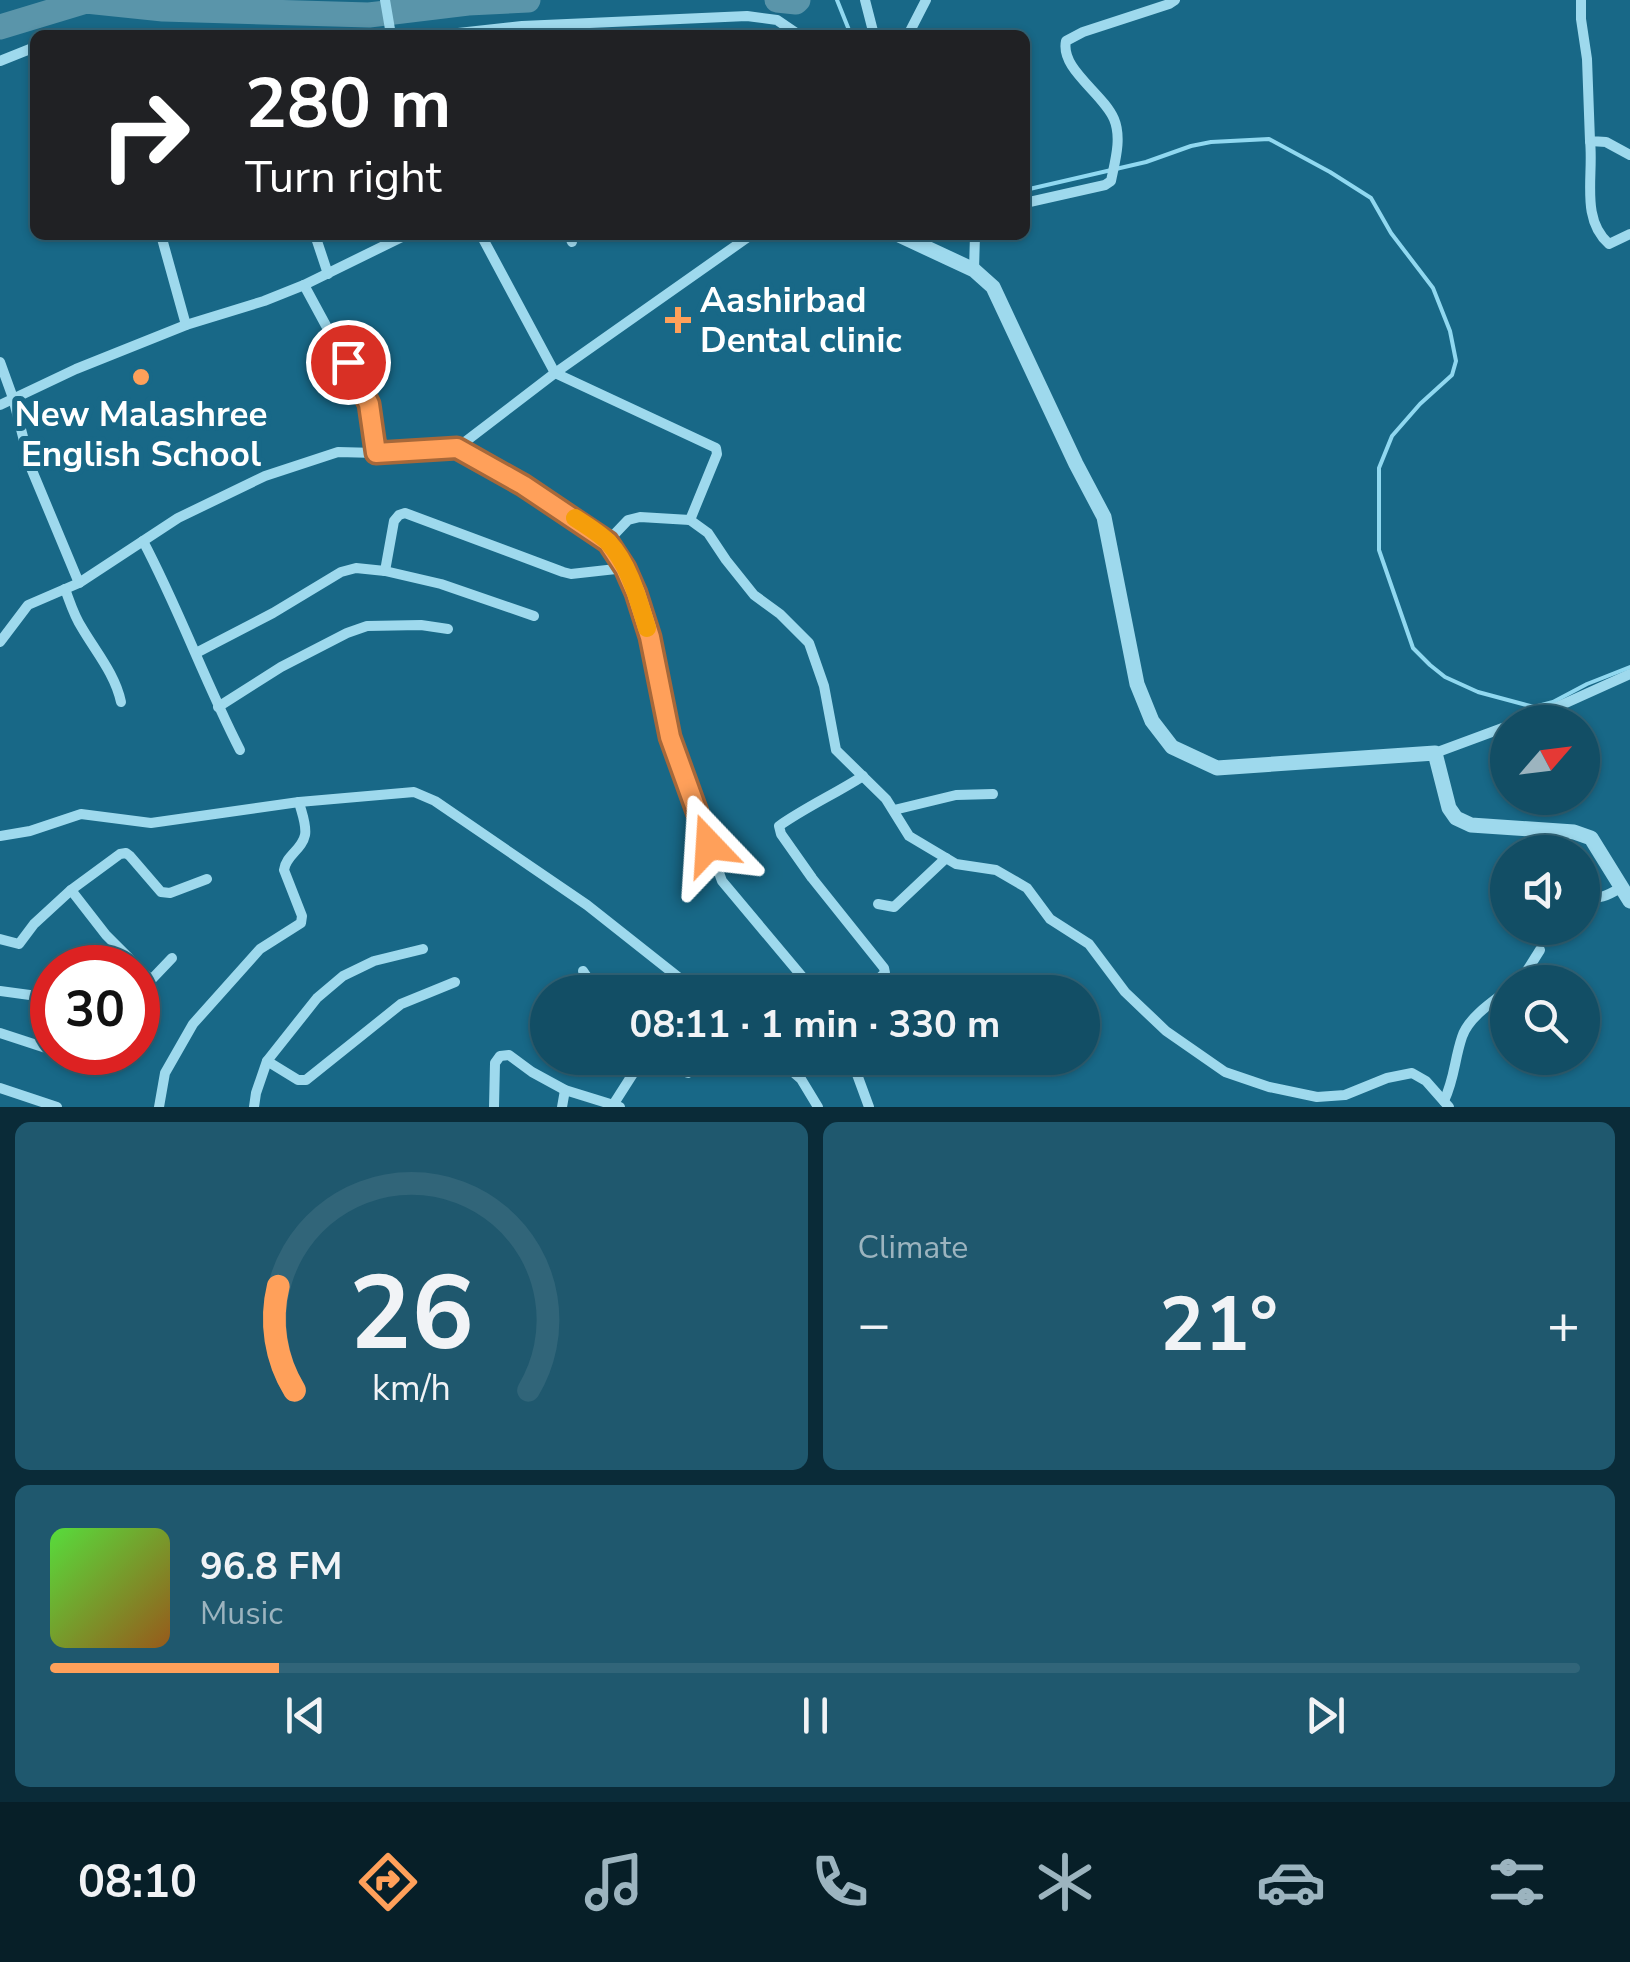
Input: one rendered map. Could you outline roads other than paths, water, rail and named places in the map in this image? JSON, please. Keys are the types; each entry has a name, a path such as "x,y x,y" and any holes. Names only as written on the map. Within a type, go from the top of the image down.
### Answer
{"street":[{"path":"385,0 390,30"},
{"path":"866,0 873,30"},
{"path":"911,30 926,0"},
{"path":"1030,202 1111,181 1118,143 1114,119 1066,56 1066,41 1175,0"},
{"path":"1581,0 1592,161 1590,208 1602,238 1609,244 1630,234"},
{"path":"486,30 746,16 777,20 792,30"},
{"path":"0,60 30,49"},
{"path":"1590,141 1606,142 1630,155"},
{"path":"162,240 186,325"},
{"path":"317,240 328,274"},
{"path":"0,405 76,369 186,325 304,286 396,240"},
{"path":"483,240 555,373 716,448 690,520"},
{"path":"457,448 555,373 744,240"},
{"path":"911,240 974,270 993,286 1104,516 1136,684 1152,721 1172,747 1217,768 1435,753 1490,733"},
{"path":"974,270 975,240"},
{"path":"304,286 369,404 376,453"},
{"path":"0,362 31,468 79,583"},
{"path":"0,642 28,605 79,583 178,518 265,476 338,452 457,448 523,485 608,542 625,568 650,637 670,737 722,881 801,975"},
{"path":"386,571 394,521 406,513 570,574 625,568"},
{"path":"608,542 628,520 640,517 690,520 708,533 754,595 809,643 824,686 836,750 886,798 908,836 956,864 996,870 1026,888 1050,919 1089,944 1125,992 1166,1030 1225,1072 1317,1097 1345,1095 1387,1078 1412,1073 1446,1104"},
{"path":"143,541 240,750"},
{"path":"196,653 341,572 356,568 441,584 534,616"},
{"path":"65,589 78,623 103,661 121,702"},
{"path":"218,707 280,668 367,626 448,629"},
{"path":"1556,705 1630,674"},
{"path":"1435,753 1449,808 1456,818 1471,825 1574,832 1591,838 1626,894 1600,897"},
{"path":"863,776 779,826 812,878 884,968 883,975"},
{"path":"0,836 30,831 80,814 152,823 299,802 414,792 435,802 587,905 668,975"},
{"path":"894,810 956,795 993,794"},
{"path":"159,1107 165,1073 193,1024 260,949 301,923 302,916 284,870 306,832 299,802"},
{"path":"1555,831 1555,835"},
{"path":"0,939 19,944 34,924 72,890 126,852 161,892 170,893 207,879"},
{"path":"878,904 894,906 946,858"},
{"path":"72,890 116,945"},
{"path":"254,1107 267,1061 317,998 342,976 374,961 423,949"},
{"path":"1531,965 1540,950"},
{"path":"160,971 172,958"},
{"path":"583,971 586,975"},
{"path":"267,1061 298,1080 306,1080 401,1004 455,982"},
{"path":"0,991 30,995"},
{"path":"1446,1104 1462,1033 1490,1003"},
{"path":"0,1033 30,1043"},
{"path":"494,1107 495,1063 500,1056 509,1055 565,1090 617,1106 634,1075"},
{"path":"795,1075 818,1107"},
{"path":"857,1075 869,1107"},
{"path":"0,1088 57,1107"},
{"path":"562,1107 565,1090"}],"waterway":[{"path":"0,27 86,1 163,9 369,15 528,0"},
{"path":"777,0 798,0"},
{"path":"837,0 849,30"},
{"path":"1030,189 1146,162 1191,146 1269,139 1371,198 1391,233 1433,288 1450,331 1456,361 1452,375 1392,436 1379,468 1379,550 1413,648 1445,677 1478,692 1534,707 1630,667"}],"place":[{"name":"Aashirbad Dental clinic","path":"678,320"},
{"name":"New Malashree English School","path":"141,377"}]}
